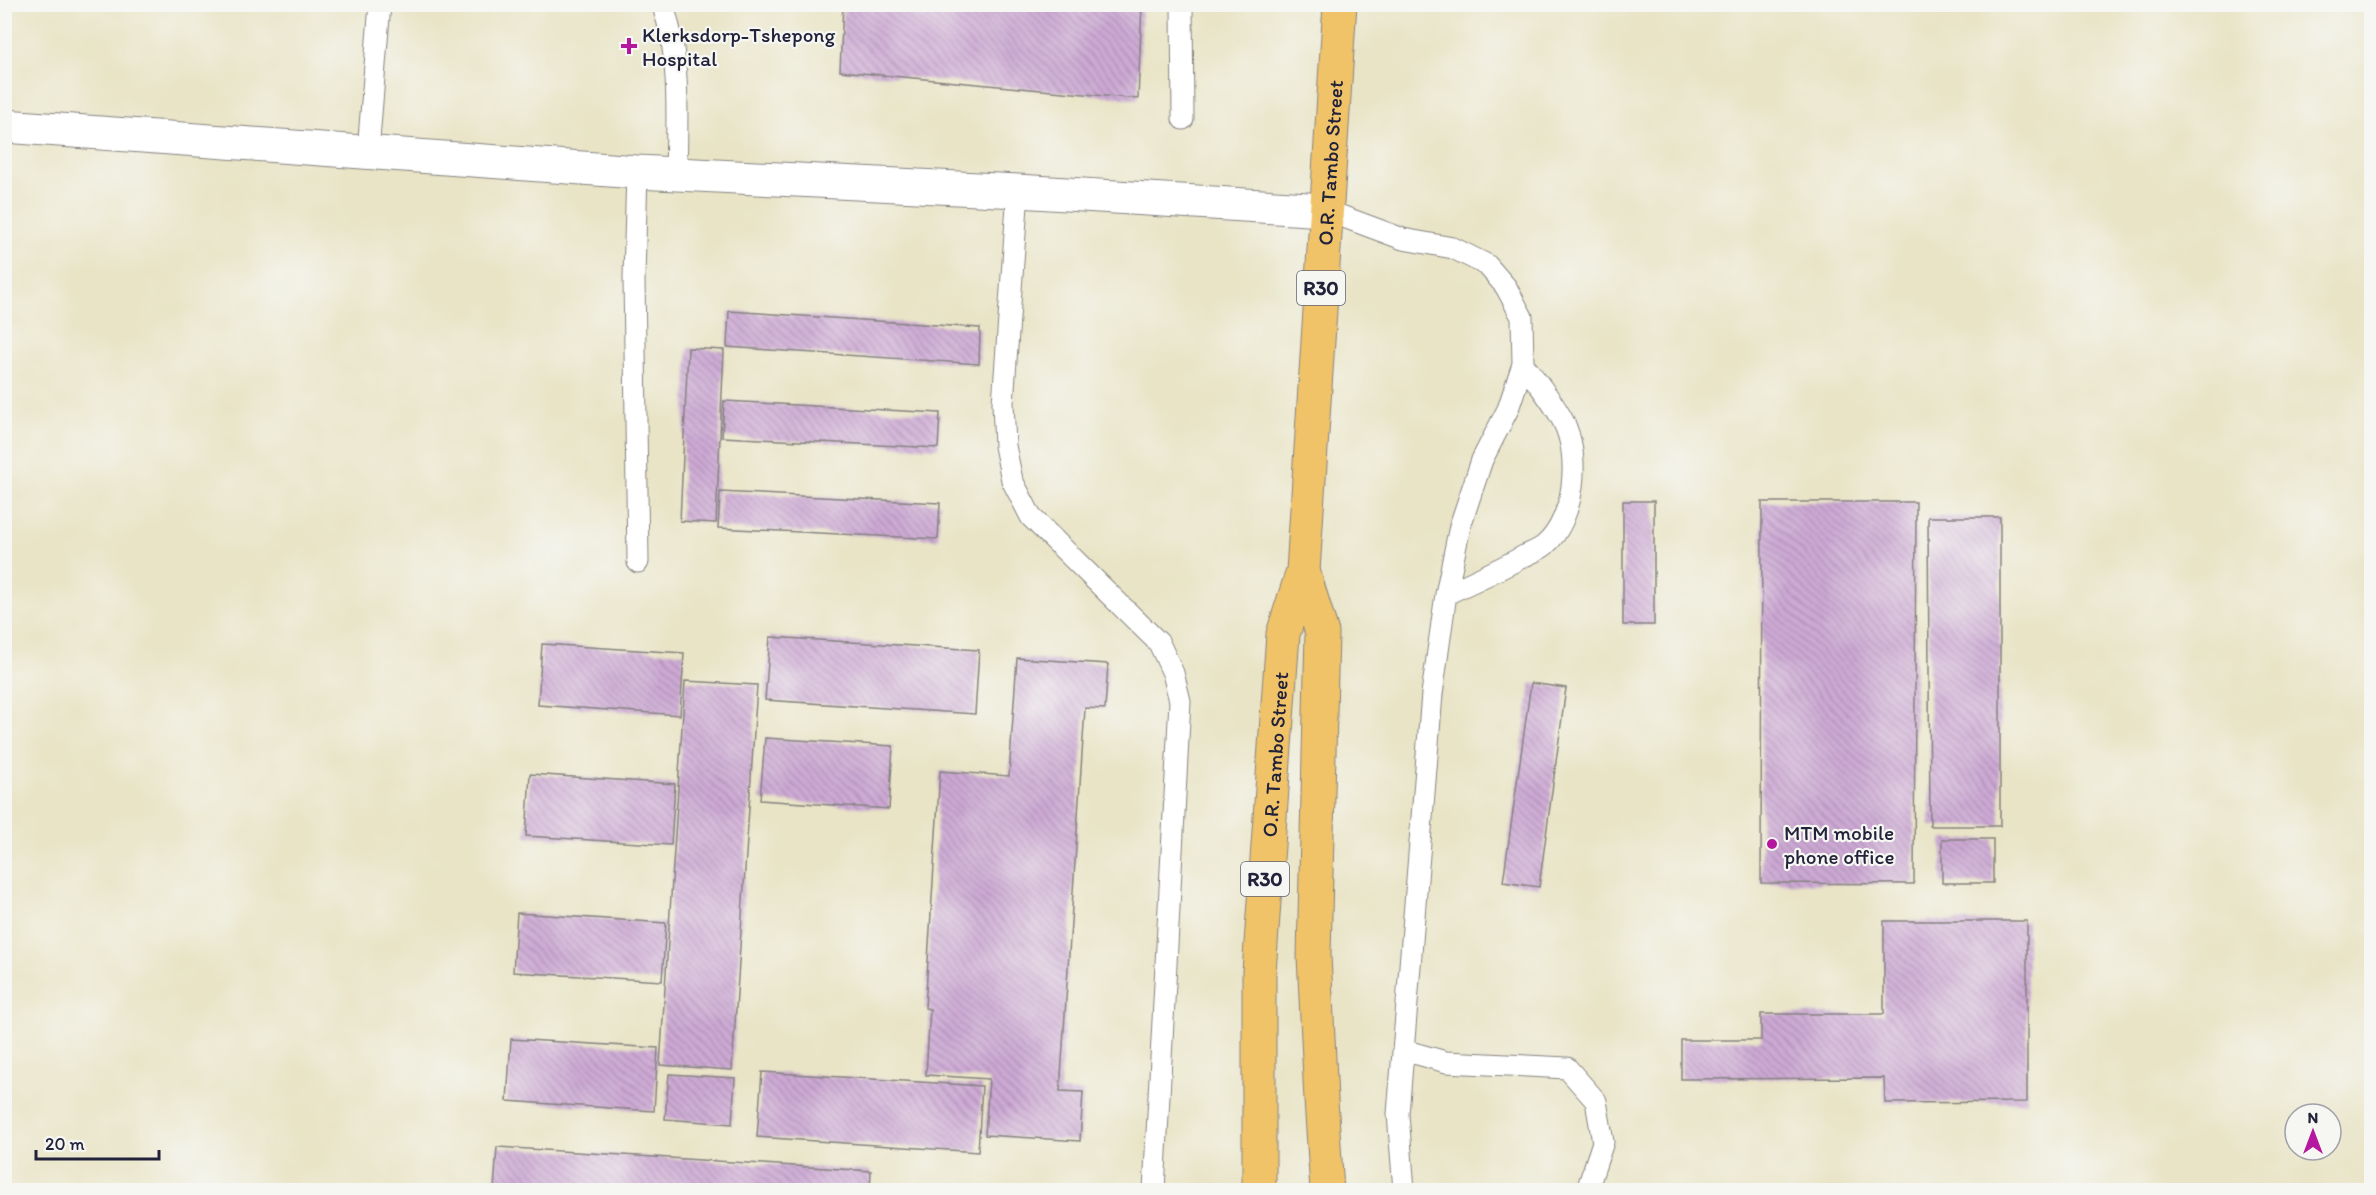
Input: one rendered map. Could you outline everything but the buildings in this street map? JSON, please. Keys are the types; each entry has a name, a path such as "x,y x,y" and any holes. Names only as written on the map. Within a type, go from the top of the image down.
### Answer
{"main road":[{"name":"O.R. Tambo Street","path":"1259,1191 1259,972 1282,634 1303,571 1340,4"},
{"name":"O.R. Tambo Street","path":"1303,571 1322,633 1314,956 1328,1191"}],"street":[{"path":"4,126 637,172 1018,191 1325,210"}],"lane":[{"path":"368,151 380,4"},
{"path":"662,4 668,21 678,100 676,174"},
{"path":"1182,4 1183,119"},
{"path":"637,172 634,277 639,562"},
{"path":"1018,191 1003,403 1005,446 1012,480 1031,517 1159,643 1173,672 1180,700 1154,1191"},
{"path":"1325,210 1403,238 1453,248 1487,265 1506,287 1522,317 1523,364 1508,409 1482,460 1460,526 1446,594 1432,694 1398,1114 1404,1191"},
{"path":"1446,594 1544,545 1564,521 1571,498 1572,452 1564,422 1523,364"},
{"path":"1403,1050 1446,1062 1567,1068 1596,1101 1603,1142 1587,1191"}],"place":[{"name":"Klerksdorp-Tshepong Hospital","path":"629,46"},
{"name":"MTM mobile phone office","path":"1772,844"}]}
